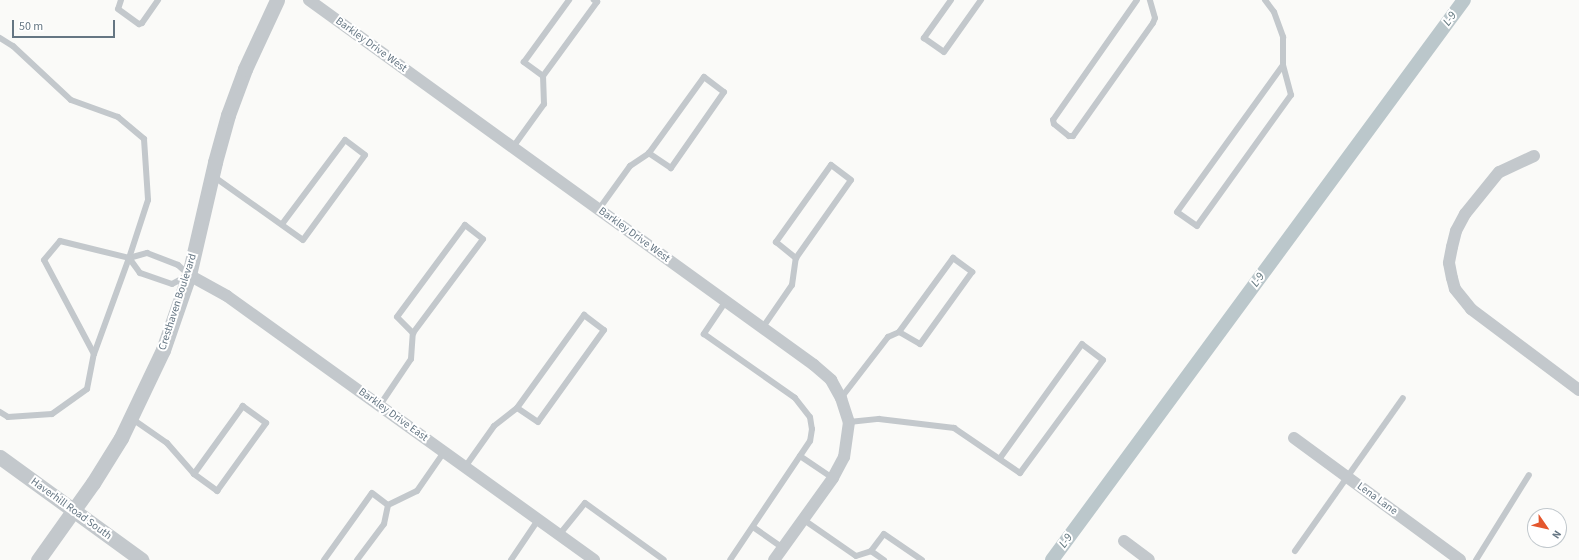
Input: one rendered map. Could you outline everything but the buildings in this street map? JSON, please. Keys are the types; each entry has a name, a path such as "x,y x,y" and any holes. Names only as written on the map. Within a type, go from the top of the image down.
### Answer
{"street":[{"name":"Cresthaven Boulevard","path":"38,560 74,511 131,418 163,350 190,275 212,176 228,115 245,69 277,0"},
{"name":"Barkley Drive West","path":"308,0 763,327 824,373 841,398 849,422 844,457 833,478 804,520"},
{"path":"1534,156 1500,172 1466,214 1456,231 1449,263 1454,289 1471,309 1579,390"},
{"name":"Barkley Drive East","path":"190,275 227,296 594,560"},
{"name":"Lena Lane","path":"1294,438 1460,560"},
{"name":"Haverhill Road South","path":"0,457 142,560"},
{"path":"774,560 804,520"},
{"path":"1124,541 1149,560"}],"lane":[{"path":"121,0 118,9 138,24 142,23 158,0"},
{"path":"543,76 524,62 569,0"},
{"path":"513,147 544,104 543,76 597,2 594,0"},
{"path":"951,0 924,38 944,52 981,0"},
{"path":"1137,0 1053,120 1054,124 1069,136 1073,136 1153,23 1155,18 1150,0"},
{"path":"1265,0 1274,12 1283,37 1283,65 1291,95 1197,226 1177,212 1283,65"},
{"path":"0,38 13,46 71,100 118,117 144,139 148,200 94,354 87,389 52,414 8,417 0,412"},
{"path":"599,209 630,166 649,153 704,77 724,92 670,168 649,153"},
{"path":"212,176 283,223 303,240 365,155 345,140 283,223"},
{"path":"763,327 792,285 796,258 851,180 831,165 776,242 796,258"},
{"path":"380,405 411,359 413,333 483,239 465,225 397,317 413,333"},
{"path":"94,354 44,260 60,241 128,258 147,253 178,265 190,275 172,284 140,274 128,258"},
{"path":"841,398 888,337 899,332 952,258 972,272 920,344 899,332"},
{"path":"726,301 704,334 804,406 812,429 810,441 730,560"},
{"path":"465,467 494,426 517,408 584,315 604,330 538,422 517,408"},
{"path":"849,422 879,419 954,428 1020,473 1103,360 1082,344 1000,458"},
{"path":"1295,551 1403,398"},
{"path":"131,418 167,442 194,474 217,491 266,423 243,406 194,474"},
{"path":"388,505 417,491 444,452"},
{"path":"800,456 833,478"},
{"path":"1476,560 1529,475"},
{"path":"324,560 372,493 388,505"},
{"path":"559,535 585,503 664,560"},
{"path":"357,560 384,524 388,505"},
{"path":"511,560 538,520"},
{"path":"804,520 856,556 871,551 884,534 922,560"},
{"path":"753,526 783,548"},
{"path":"871,551 884,560"}],"waterway":[{"name":"L-9","path":"1052,560 1464,0"}]}
